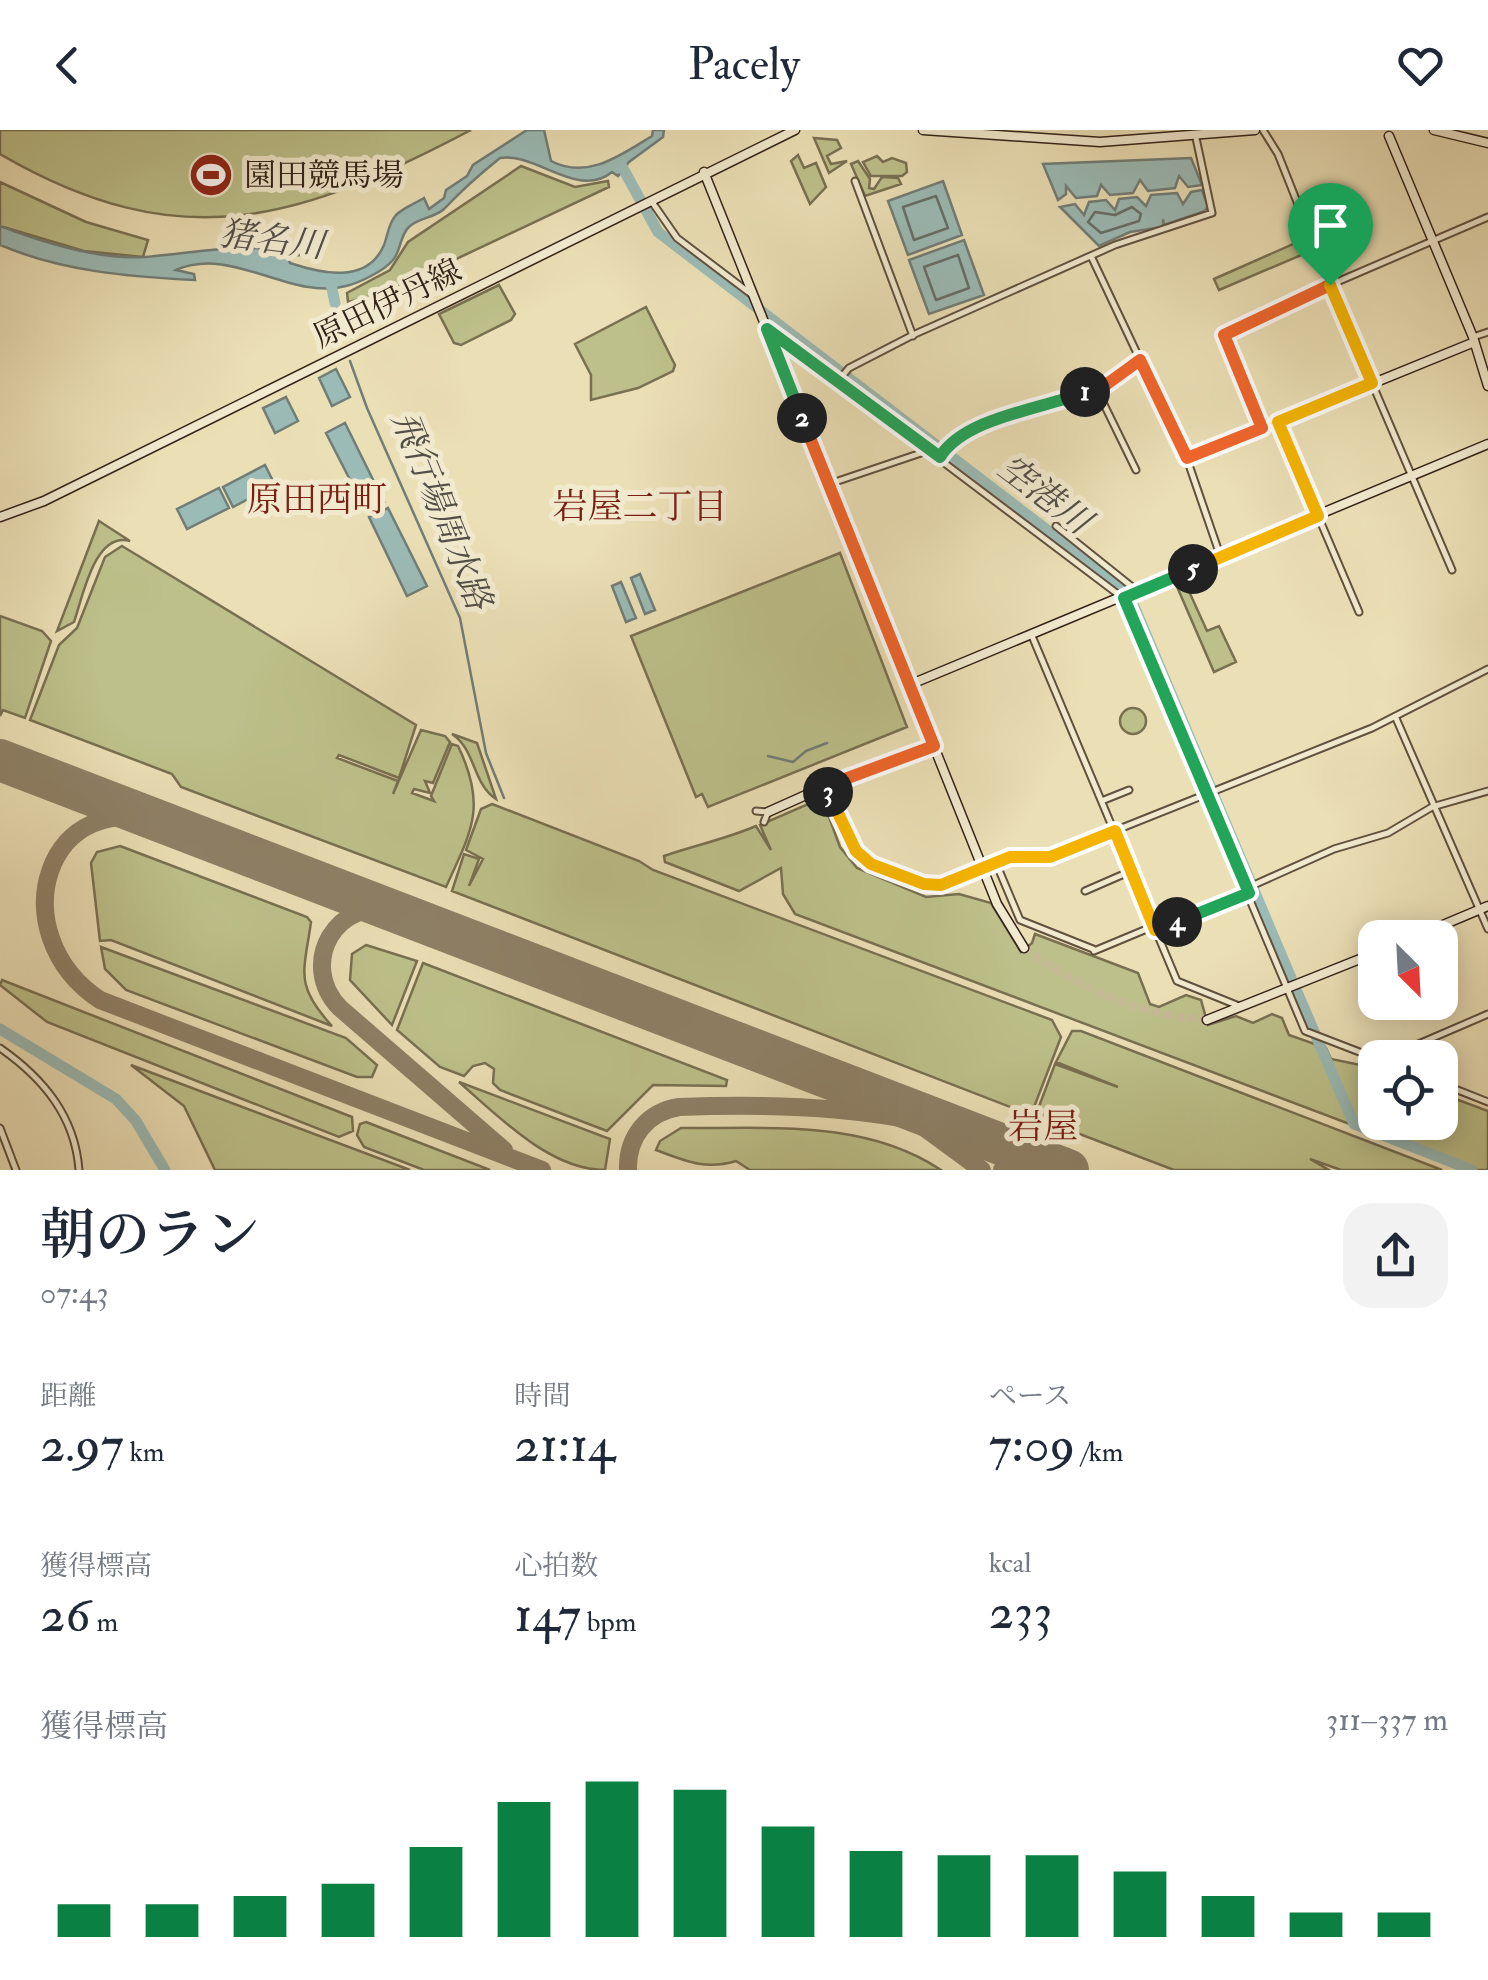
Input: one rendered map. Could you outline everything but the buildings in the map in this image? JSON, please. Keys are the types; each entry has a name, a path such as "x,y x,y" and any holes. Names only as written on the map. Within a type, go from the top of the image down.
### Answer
{"street":[{"name":"原田伊丹線","path":"0,516 44,501 795,130"},
{"path":"923,130 1115,142 1255,130"},
{"path":"1115,130 1115,142"},
{"path":"1263,130 1278,154 1452,570"},
{"path":"1434,130 1488,143"},
{"path":"1389,136 1488,386"},
{"path":"840,379 847,370 913,336 1091,256 1212,213 1196,138"},
{"path":"704,172 983,869 1009,928 1024,948"},
{"path":"855,182 913,336"},
{"path":"652,203 678,238 754,296"},
{"path":"1262,428 1224,335 1488,217"},
{"path":"1091,256 1187,458 1221,558"},
{"path":"766,326 1131,595"},
{"path":"1187,458 1488,332"},
{"path":"940,456 946,446 1014,412 1047,407 1096,388 1140,360"},
{"path":"1096,388 1136,470"},
{"path":"1278,422 1359,612"},
{"path":"909,685 1488,444"},
{"path":"828,484 930,450"},
{"path":"1056,526 1131,595 1306,1031 1358,1052"},
{"path":"1032,636 1176,980 1241,1007"},
{"path":"826,786 850,844 871,864 936,886 1010,857 1050,857 1395,716 1488,670"},
{"path":"1395,716 1485,908 1488,929"},
{"path":"756,811 766,817 826,786 934,746"},
{"path":"1103,800 1130,790"},
{"path":"996,863 1020,920 1094,950 1488,791"},
{"path":"1085,891 1131,871"},
{"path":"1456,920 1485,908"},
{"path":"1207,1020 1358,960"},
{"path":"1428,1040 1488,1014"},
{"path":"0,1048 49,1090 78,1148 79,1170"},
{"path":"1458,1091 1488,1102"},
{"path":"0,1128 16,1170"}],"green space":[{"name":"園田競馬場","path":"0,130 471,130 350,187 294,205 238,216 183,217 126,207 65,187 0,154"},
{"path":"814,138 837,140 841,148 827,156 831,164 847,161 829,173"},
{"path":"798,155 804,168 816,163 826,187 810,204 791,161"},
{"path":"877,156 883,162 892,158 906,163 907,172 902,176 871,176 863,162"},
{"path":"858,161 870,179 869,188 874,189 882,177 898,178 901,184 865,196 851,164"},
{"path":"521,166 575,187 608,181 609,187 384,293 348,302 347,293 390,270 408,242"},
{"path":"0,182 86,222 148,240 143,257 84,251 0,226"},
{"path":"1309,237 1313,250 1219,290 1214,279"},
{"path":"499,285 515,314 511,320 461,345 454,343 439,314"},
{"path":"646,307 675,365 673,371 638,388 591,400 591,375 575,344"},
{"path":"99,521 130,541 118,541 99,555 74,622 57,631"},
{"path":"122,546 416,725 399,778 339,755 337,758 398,781 393,794 421,730 445,736 450,742 433,783 425,781 430,793 414,789 412,793 434,801 431,796 452,744 458,746 472,785 473,818 446,887 181,787 172,774 30,720 59,645 77,628 105,557"},
{"path":"840,553 907,727 708,807 702,794 696,797 631,636"},
{"path":"1183,578 1207,631 1219,626 1236,662 1214,672 1175,582"},
{"path":"0,616 42,631 51,641 25,718 3,710 0,716"},
{"path":"1133,708 1142,712 1146,721 1142,730 1133,734 1124,730 1120,721 1124,712"},
{"path":"452,734 477,743 496,799 482,784 466,749"},
{"path":"822,798 840,847 857,868 926,897 959,894 991,903 1021,952 1032,943 1035,934 1138,973 1150,1004 1159,1007 1186,995 1201,1000 1208,1025 1236,1016 1253,1023 1272,1014 1282,1018 1289,1035 1326,1048 1331,1059 1358,1065 1358,1127 795,914 783,894 781,868 739,891 665,862 664,856 756,826 771,850 760,825"},
{"path":"492,804 639,861 653,870 1052,1020 1061,1037 1031,1115 452,891 464,854 479,859 469,886 483,859 466,850 481,809"},
{"path":"120,846 307,917 311,922 305,966 307,988 332,1026 111,940 100,941 91,863 97,852"},
{"path":"366,945 417,961 392,1025 350,980 352,954"},
{"path":"101,947 346,1038 377,1065 372,1077 357,1077 126,990 105,969"},
{"path":"423,963 727,1080 726,1086 653,1085 607,1131 500,1090 493,1083 494,1069 485,1063 473,1066 464,1076 440,1067 397,1030"},
{"path":"2,980 352,1117 353,1131 339,1137 47,1022 0,985"},
{"path":"1072,1031 1081,1031 1442,1170 1341,1170 1310,1159 1329,1170 1174,1170 1035,1117 1055,1064 1118,1087 1056,1062"},
{"path":"131,1065 410,1170 215,1170 184,1106"},
{"path":"459,1082 610,1139 605,1170 585,1168 545,1151"},
{"path":"1458,1100 1488,1111 1488,1170 1471,1170 1392,1140 1458,1140"},
{"path":"366,1122 490,1170 424,1170 364,1147 357,1135 360,1124"},
{"path":"681,1128 782,1128 848,1135 880,1142 941,1170 750,1170 736,1161 697,1163 656,1150 660,1141"}],"water":[{"name":"猪名川","path":"527,130 544,130 551,161 578,168 604,163 652,136 653,130 664,130 663,137 629,162 618,176 612,172 585,181 514,158 500,158 441,212 410,226 389,264 346,286 304,286 218,264 176,270 194,274 195,280 120,274 71,267 0,245 0,226 53,244 109,256 262,248 301,255 287,256 290,263 315,270 355,271 376,258 399,212 424,198 429,209 444,198 446,190 467,176 473,165"},
{"path":"1191,158 1202,185 1188,187 1179,176 1175,188 1148,191 1140,180 1133,193 1110,195 1101,185 1097,196 1076,198 1066,186 1066,194 1058,200 1043,164"},
{"path":"943,181 962,235 908,255 888,201"},
{"path":"1202,190 1208,206 1205,211 1164,225 1163,219 1163,227 1130,232 1099,246 1060,207 1075,204 1084,215 1089,202 1106,200 1115,210 1119,199 1137,197 1146,206 1151,195 1177,193 1183,204 1191,192"},
{"path":"964,240 984,295 929,314 909,260"},
{"path":"336,369 350,397 332,406 319,378"},
{"path":"286,397 298,421 275,433 263,408"},
{"path":"345,423 384,502 366,511 326,433"},
{"path":"265,465 275,485 233,507 223,487"},
{"path":"219,488 229,508 187,529 177,509"},
{"path":"388,508 427,586 407,596 369,517"},
{"path":"640,574 655,610 645,614 631,578"},
{"path":"621,582 636,618 626,622 612,586"}],"waterway":[{"name":"空港川","path":"620,163 658,232 1128,592 1291,978"},
{"name":"飛行場周水路","path":"330,279 335,303"},
{"name":"飛行場周水路","path":"350,361 460,618 486,753 504,798"},
{"path":"768,756 793,762 806,751 827,743"},
{"name":"空港川","path":"1297,992 1354,1124 1472,1170"},
{"path":"0,1029 116,1099 136,1121 165,1170"}],"taxiway":[{"path":"170,825 127,817 92,824 66,843 50,871 45,904 51,938 69,972 100,1000 542,1170"},
{"path":"397,912 376,909 357,913 341,923 323,954 322,972 328,991 340,1008 504,1150"},
{"path":"832,1079 900,1113"},
{"path":"628,1170 631,1147 641,1128 657,1114 679,1107 798,1107 877,1114 992,1141"},
{"path":"922,1126 982,1170"},
{"path":"1002,1170 1017,1150"}],"runway":[{"path":"0,760 1068,1170"}],"tunnel":[{"path":"1024,948 1111,997 1158,1013 1207,1020"}],"place":[{"name":"園田競馬場","path":"211,175"}],"district":[{"name":"原田西町","path":"317,499"},
{"name":"岩屋二丁目","path":"640,506"},
{"name":"岩屋","path":"1043,1126"}],"route":[{"path":"1330,285 1372,383 1278,422 1318,516 1124,598 1249,893 1155,930 1115,831 1050,857 1010,857 941,885 924,884 871,864 850,844 826,786 934,746 767,329 781,335 940,457 948,443 960,436 1014,412 1047,407 1107,384 1140,360 1187,458 1262,428 1224,335 1330,285"}]}
